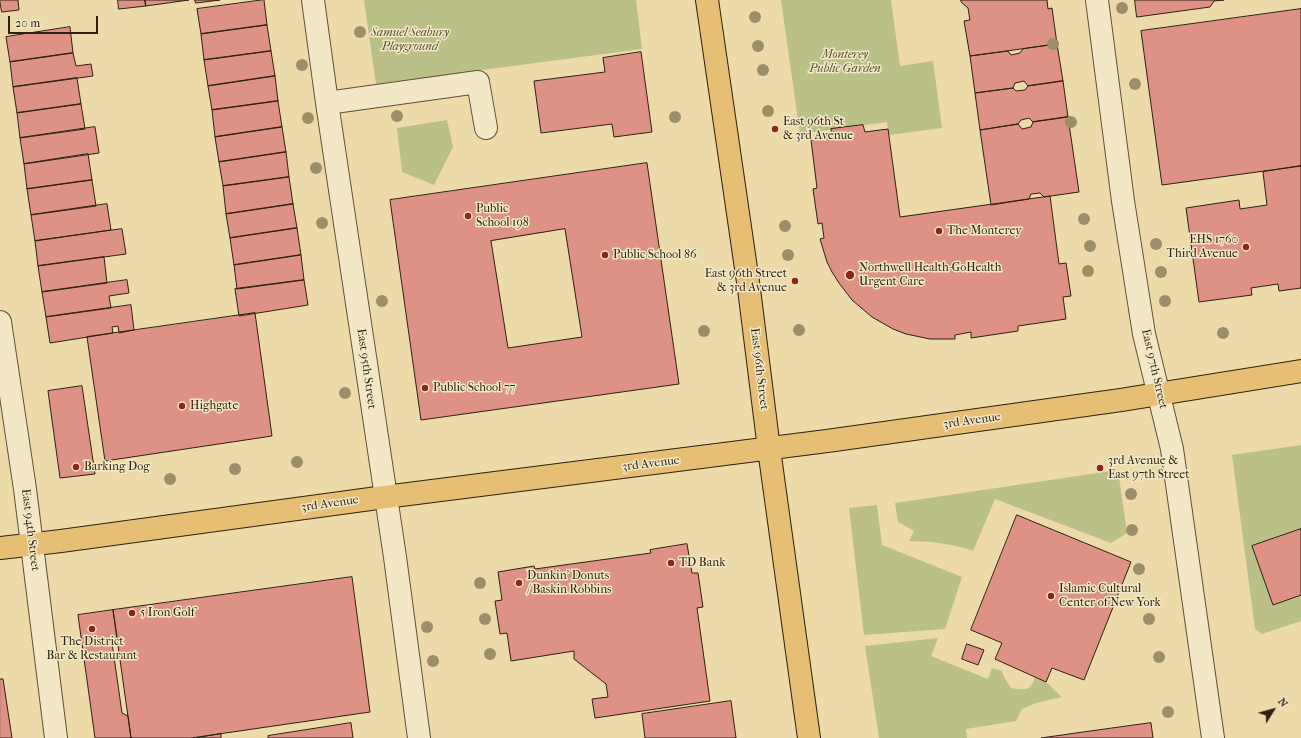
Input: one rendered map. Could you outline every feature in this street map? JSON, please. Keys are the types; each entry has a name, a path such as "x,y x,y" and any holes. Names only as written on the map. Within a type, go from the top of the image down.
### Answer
{"main road":[{"name":"East 96th Street","path":"707,0 749,289 768,449 809,738"},
{"name":"3rd Avenue","path":"0,548 385,496 768,449 1121,400 1301,371"}],"street":[{"name":"East 95th Street","path":"313,0 395,557 419,738"},
{"name":"East 97th Street","path":"1096,0 1123,201 1144,334 1160,393 1172,449 1213,738"},
{"path":"327,103 478,82 486,128"},
{"name":"East 94th Street","path":"0,322 32,544 56,738"}],"green space":[{"name":"Samuel Seabury Playground","path":"364,0 636,0 642,49 376,84"},
{"name":"Monterey Public Garden","path":"781,0 891,0 900,66 933,61 942,128 889,135 887,122 800,134"},
{"path":"447,120 453,147 434,185 402,172 397,128"},
{"path":"1301,445 1301,529 1253,546 1273,605 1301,595 1301,621 1262,634 1255,629 1232,455"},
{"path":"1118,470 1127,533 1111,543 995,499 973,551 958,546 941,543 909,541 914,531 898,522 895,503"},
{"path":"877,505 882,545 962,577 945,629 864,635 849,508"},
{"path":"938,638 931,656 988,679 992,668 1002,671 1011,688 1029,688 1035,677 1046,682 1062,697 1036,703 1022,709 1016,721 966,729 967,738 879,738 865,646"}],"building":[{"path":"0,0 18,0 19,10 2,12"},
{"path":"118,0 145,0 146,6 119,9"},
{"path":"145,0 189,0 146,6"},
{"path":"195,0 220,0 196,3"},
{"path":"264,0 267,25 201,34 197,9"},
{"path":"961,0 1047,0 1048,9 1052,8 1057,44 970,56 964,21 970,20 968,8 962,3"},
{"path":"1135,0 1224,0 1214,1 1210,7 1137,17"},
{"path":"1301,9 1301,166 1162,185 1141,31"},
{"path":"267,25 271,51 204,60 201,34"},
{"path":"70,27 73,53 10,62 6,37"},
{"path":"1057,44 1063,81 1028,86 1024,81 1015,83 1013,88 975,93 970,56 1008,51 1011,55 1020,53 1023,49"},
{"path":"271,51 275,76 208,86 204,60"},
{"path":"641,52 652,132 614,137 612,124 541,133 534,81 605,72 603,58"},
{"path":"73,53 76,66 91,64 93,76 13,87 10,62"},
{"path":"275,76 278,101 212,110 208,86"},
{"path":"77,78 81,104 17,113 13,87"},
{"path":"1063,81 1068,117 1033,122 1029,118 1021,120 1018,124 980,130 975,93 1013,88 1016,91 1025,90 1028,86"},
{"path":"278,101 282,127 215,137 212,110"},
{"path":"81,104 85,129 20,138 17,113"},
{"path":"1068,117 1079,192 1044,197 1040,193 1031,194 1029,199 991,205 980,130 1018,124 1022,129 1031,127 1033,122"},
{"name":"The Monterey","path":"863,125 865,132 888,129 900,217 1050,196 1059,264 1066,263 1071,296 1063,297 1066,319 1018,326 1018,331 971,338 971,332 955,335 955,339 930,339 906,334 893,329 872,317 852,300 832,272 827,262 820,239 824,238 822,223 818,224 813,189 817,188 811,140 832,137 831,129"},
{"path":"95,127 99,153 24,164 20,138"},
{"path":"282,127 286,152 219,162 215,137"},
{"path":"286,152 289,177 223,186 219,162"},
{"path":"88,154 92,180 27,189 24,164"},
{"path":"647,163 679,384 421,420 390,200","holes":["565,229 582,337 508,348 491,241"]},
{"name":"EHS 1760 Third Avenue","path":"1301,166 1301,288 1279,291 1278,284 1251,288 1252,295 1199,302 1186,208 1239,200 1240,209 1267,205 1263,172"},
{"path":"289,177 293,204 226,214 223,186"},
{"path":"92,180 96,206 31,215 27,189"},
{"path":"107,204 111,230 35,241 31,215"},
{"path":"293,204 297,228 230,238 226,214"},
{"path":"297,228 301,255 234,265 230,238"},
{"path":"122,229 126,254 38,266 35,241"},
{"path":"301,255 304,280 237,289 234,265"},
{"path":"104,257 107,283 42,292 38,266"},
{"path":"127,280 129,293 109,296 111,308 46,317 42,292"},
{"path":"304,280 308,305 239,316 235,289"},
{"path":"131,305 134,330 119,333 118,326 112,327 113,333 50,343 46,317"},
{"name":"Highgate","path":"255,313 272,436 105,461 87,337"},
{"path":"82,386 95,474 60,478 48,391"},
{"name":"Islamic Cultural Center of New York","path":"1017,515 1131,562 1084,680 1052,668 1046,682 995,659 1002,643 971,630"},
{"path":"1301,529 1301,595 1273,605 1252,546"},
{"path":"687,544 692,573 698,573 703,607 697,608 710,701 595,718 592,699 608,697 606,684 574,659 574,651 511,661 507,633 500,634 495,601 502,600 498,572 534,566 535,569 651,553 650,550"},
{"path":"352,577 370,712 191,738 131,738 113,610"},
{"path":"113,610 117,637 112,643 122,713 128,716 131,738 95,738 78,615"},
{"path":"967,644 984,650 978,665 962,659"},
{"path":"0,679 3,679 12,738 0,738"},
{"path":"731,701 736,738 645,738 642,714"},
{"path":"351,723 353,738 268,738 268,736"},
{"path":"1151,723 1153,738 1041,738 1076,733"},
{"path":"221,734 221,738 194,738"}],"place":[{"name":"East 96th St & 3rd Avenue","path":"775,129"},
{"name":"Public School 198","path":"468,216"},
{"name":"The Monterey","path":"939,231"},
{"name":"EHS 1760 Third Avenue","path":"1246,247"},
{"name":"Public School 86","path":"605,255"},
{"name":"Northwell Health-GoHealth Urgent Care","path":"850,275"},
{"name":"East 96th Street & 3rd Avenue","path":"795,281"},
{"name":"Public School 77","path":"425,388"},
{"name":"Highgate","path":"182,406"},
{"name":"Barking Dog","path":"76,467"},
{"name":"3rd Avenue & East 97th Street","path":"1100,468"},
{"name":"TD Bank","path":"671,563"},
{"name":"Dunkin' Donuts / Baskin Robbins","path":"519,583"},
{"name":"Islamic Cultural Center of New York","path":"1051,596"},
{"name":"5 Iron Golf","path":"132,613"},
{"name":"The District Bar & Restaurant","path":"92,629"}]}
